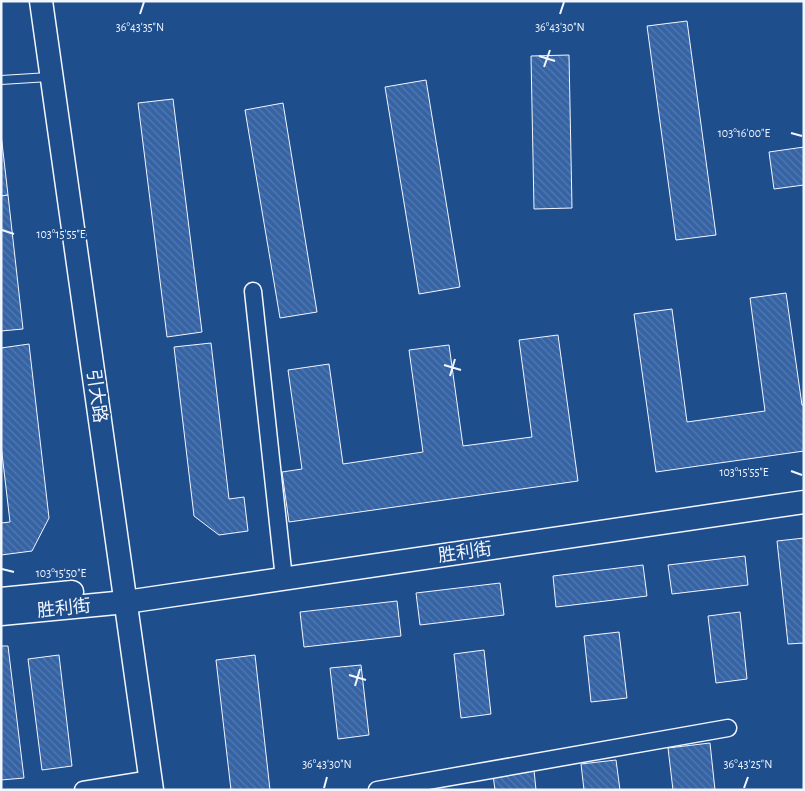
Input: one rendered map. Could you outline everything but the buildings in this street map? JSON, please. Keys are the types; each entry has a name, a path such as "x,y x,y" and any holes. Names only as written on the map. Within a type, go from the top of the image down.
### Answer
{"street":[{"name":"引大路","path":"41,1 152,784"},
{"path":"253,291 284,579"},
{"name":"胜利街","path":"1,614 126,602 804,502"},
{"name":"胜利街","path":"1,598 88,590 126,602"},
{"path":"377,790 728,728"},
{"path":"83,790 152,784"}],"lane":[{"path":"1,80 52,77"}]}
